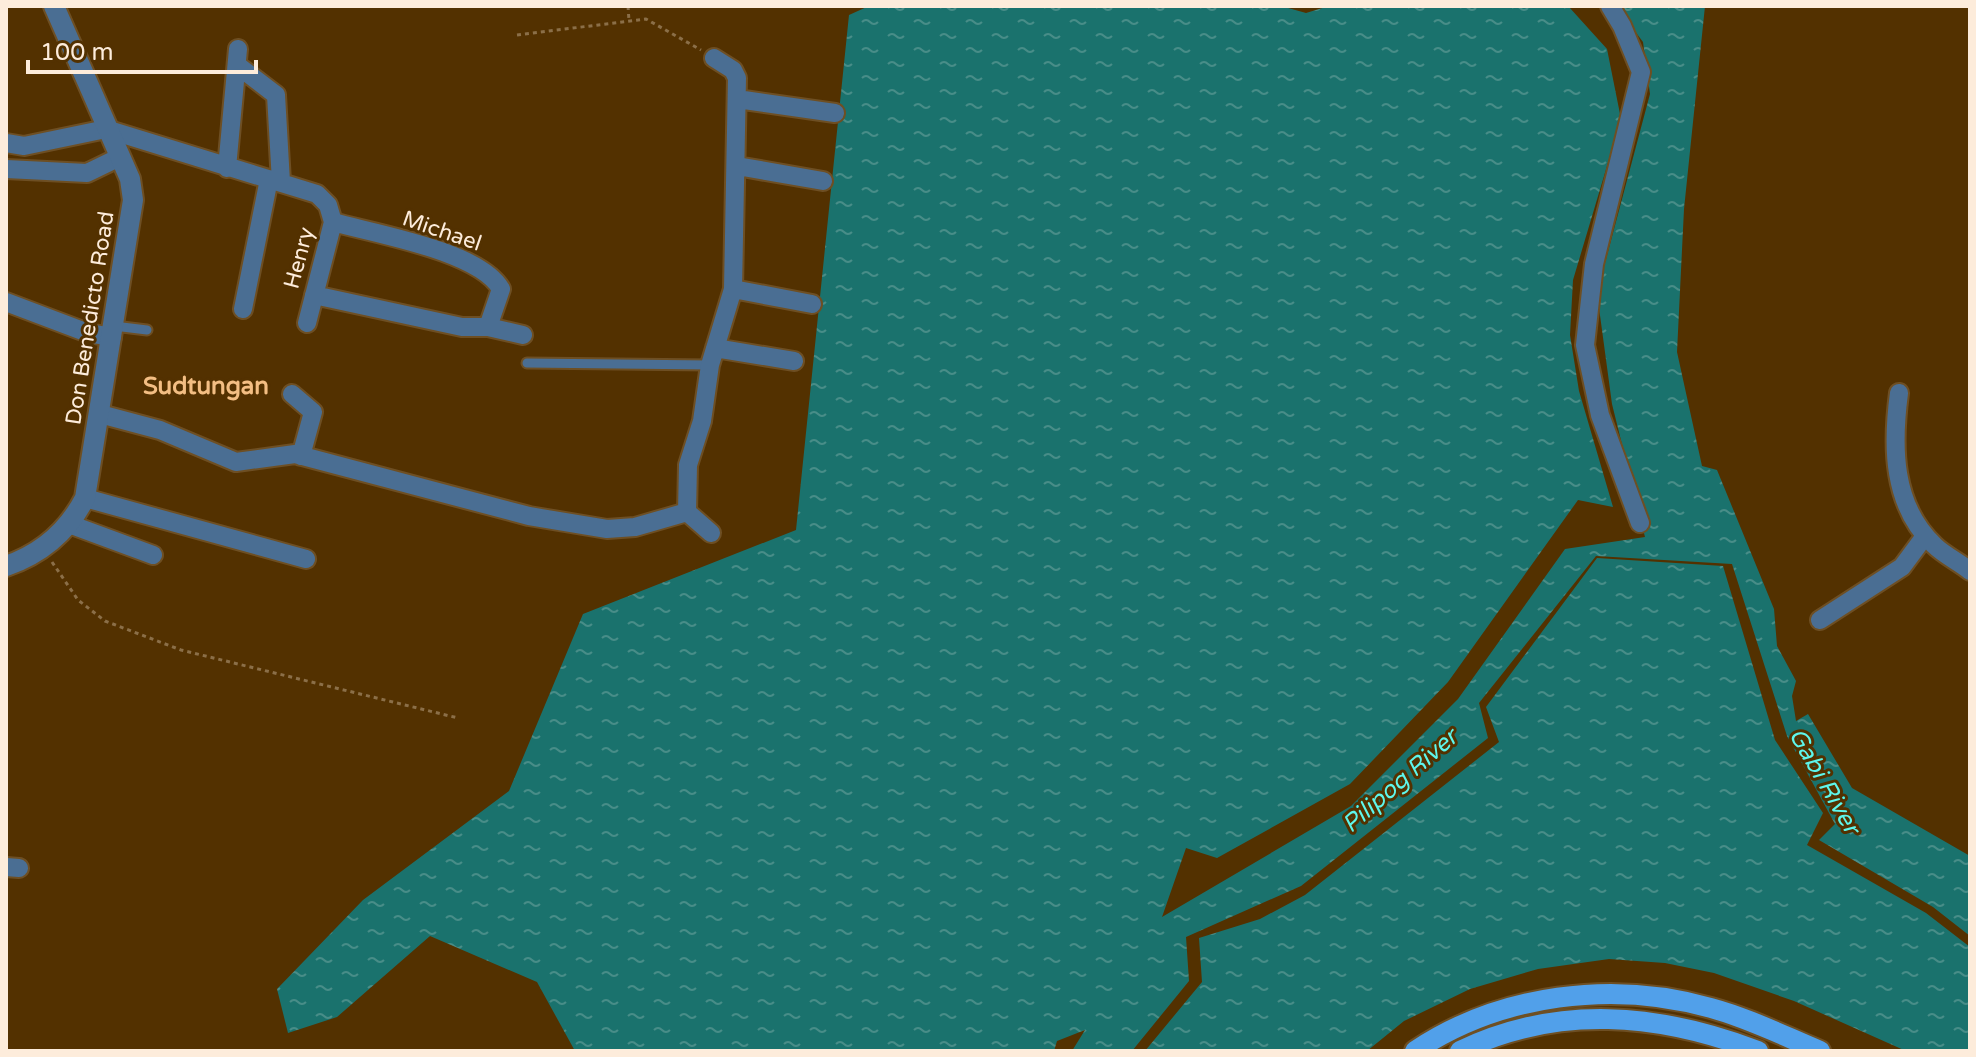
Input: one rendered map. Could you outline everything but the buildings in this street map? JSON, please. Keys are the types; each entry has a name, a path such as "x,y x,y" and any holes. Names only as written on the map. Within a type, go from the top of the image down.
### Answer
{"main road":[{"path":"1415,1051 1446,1032 1487,1014 1543,999 1599,993 1662,998 1711,1008 1820,1051"},
{"path":"1460,1051 1491,1036 1547,1021 1603,1017 1660,1022 1707,1032 1758,1051"}],"street":[{"name":"Don Benedicto Road","path":"6,566 43,549 69,524 85,498 133,200 130,179 54,6"},
{"path":"1610,6 1641,72 1626,145 1594,264 1585,345 1600,415 1640,523"},
{"path":"227,168 238,57 276,95 275,181 243,309"},
{"path":"687,512 688,465 702,421 713,356 733,289 737,166 735,74 714,58"},
{"path":"737,99 835,113"},
{"path":"6,143 24,146 106,129"},
{"name":"Michael","path":"106,129 317,194 330,213 464,260 493,275 501,289 488,327"},
{"path":"6,169 87,173 120,157"},
{"path":"737,166 823,181"},
{"name":"Henry","path":"307,323 330,213"},
{"path":"733,289 812,304"},
{"path":"314,295 462,327 488,327 523,335"},
{"path":"6,302 88,333 113,331"},
{"path":"713,356 794,361"},
{"path":"1899,393 1894,429 1895,474 1925,536 1970,571"},
{"path":"292,394 313,412 301,456"},
{"path":"100,414 160,430 236,462 301,456 529,516 607,529 635,527 687,512"},
{"path":"85,498 306,559"},
{"path":"687,512 711,533"},
{"path":"69,524 153,555"},
{"path":"1820,620 1902,567 1925,536"}],"lane":[{"path":"113,331 147,330"},
{"path":"527,363 713,356"}],"path":[{"path":"628,6 629,21"},
{"path":"517,35 646,19 714,58"},
{"path":"43,549 78,600 105,621 181,650 458,718"}],"water":[{"path":"869,6 1281,6 1306,13 1329,6 1561,6 1569,7 1607,49 1621,119 1573,280 1570,335 1579,391 1613,507 1578,500 1448,682 1350,784 1217,858 1186,848 1162,917 1351,806 1458,699 1565,549 1645,537 1612,404 1597,293 1650,94 1643,42 1616,6 1705,6 1684,209 1677,352 1702,466 1717,470 1774,609 1777,646 1796,681 1792,696 1796,721 1808,714 1852,788 1970,856 1970,936 1933,907 1819,840 1835,824 1787,736 1732,564 1596,556 1479,703 1488,738 1301,886 1186,937 1189,981 1132,1051 1072,1051 1085,1030 1057,1041 1054,1051 575,1051 537,982 430,936 337,1017 288,1033 277,989 363,900 509,791 583,614 796,530 849,15"},
{"path":"1597,558 1723,566 1775,740 1823,813 1807,845 1926,913 1970,947 1970,1051 1906,1051 1794,1001 1714,973 1665,963 1609,959 1538,969 1470,989 1404,1021 1367,1051 1145,1051 1202,982 1199,938 1260,919 1305,895 1499,742 1486,707"}],"district":[{"name":"Sudtungan","path":"206,386"}],"water label":[{"name":"Pilipog River","path":"1400,781"},
{"name":"Gabi River","path":"1824,781"}]}
